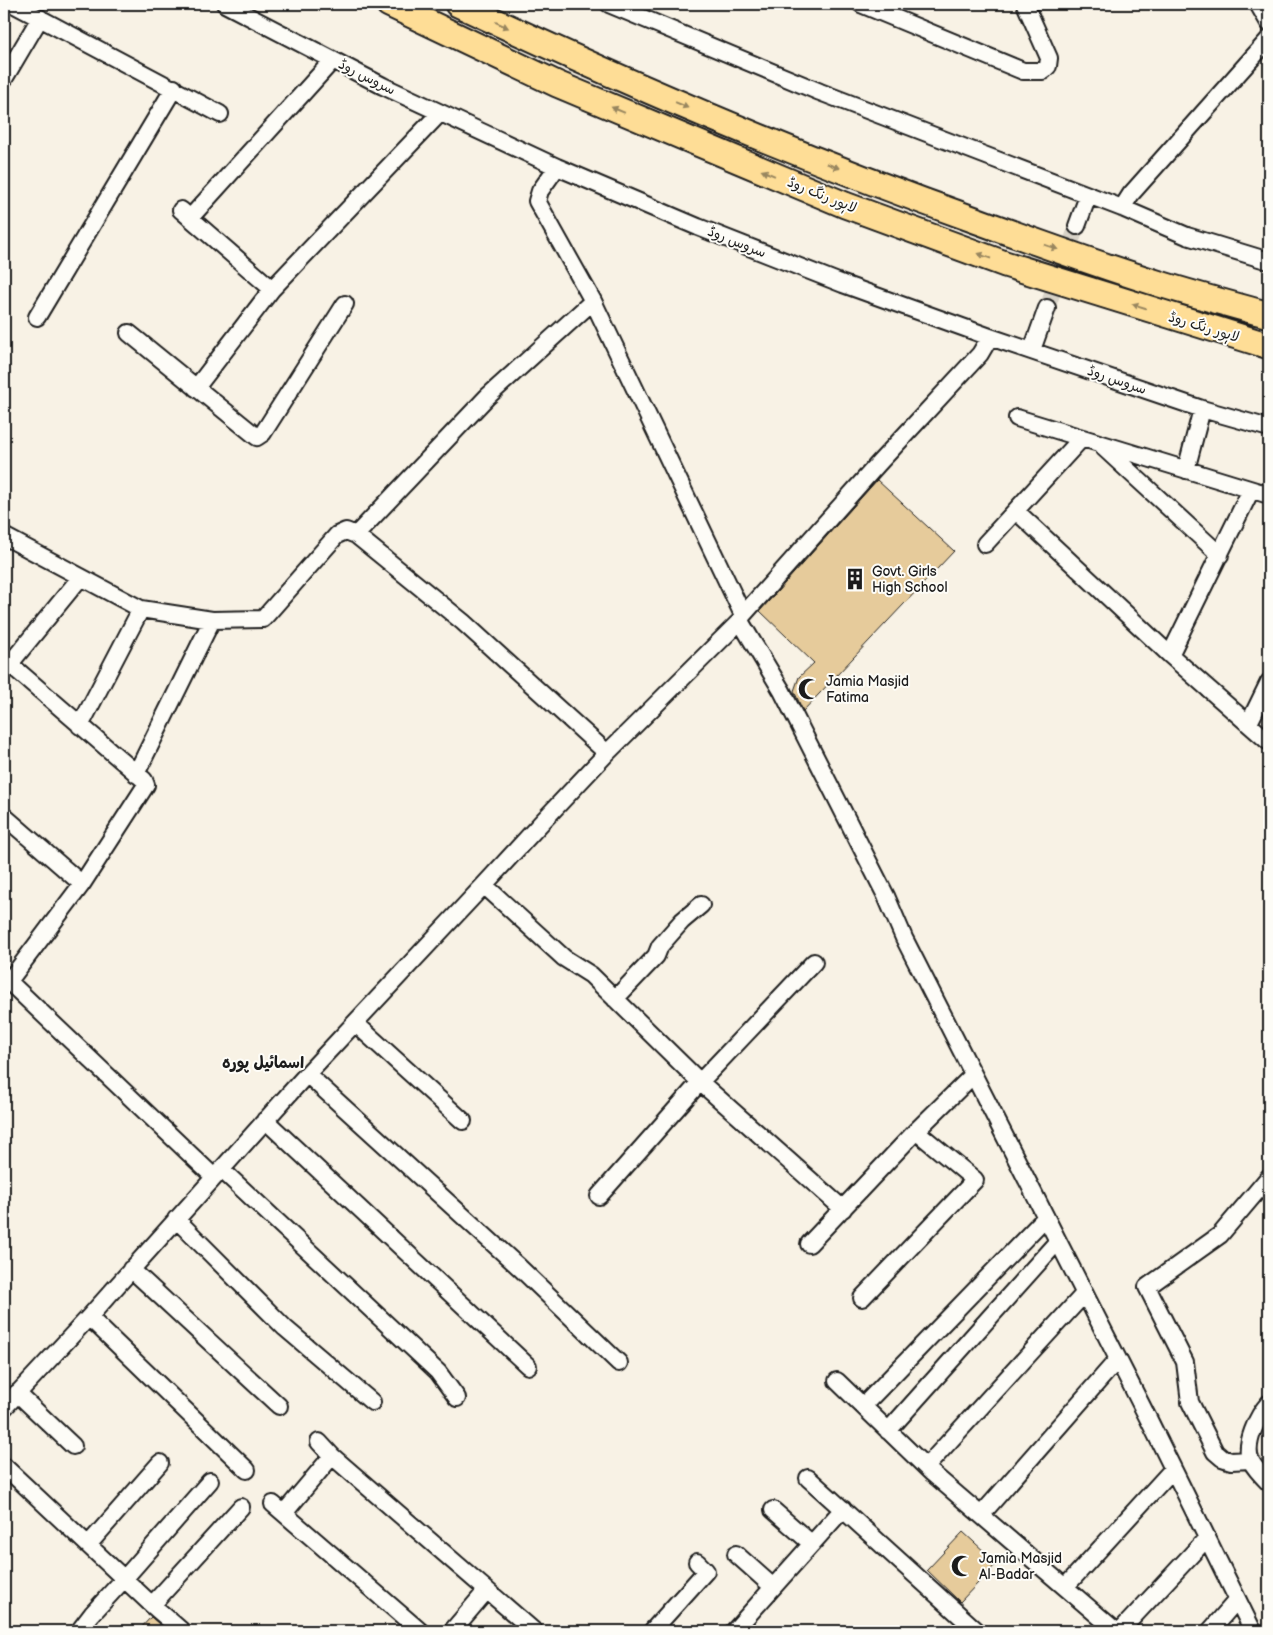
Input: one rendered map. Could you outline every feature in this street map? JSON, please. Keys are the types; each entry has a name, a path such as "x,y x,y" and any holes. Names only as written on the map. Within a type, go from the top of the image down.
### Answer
{"highway":[{"name":"لاہور رنگ روڈ","path":"389,4 557,84 863,212 1005,264 1269,346"},
{"name":"لاہور رنگ روڈ","path":"458,4 573,58 704,115 895,191 1047,246 1150,280 1269,315"}],"street":[{"path":"13,4 220,114"},
{"name":"سروس روڈ","path":"225,4 383,86 440,113 698,227 990,337 1202,409 1269,428"},
{"path":"609,4 820,92 1122,208 1187,236 1269,261"},
{"path":"861,4 1023,71 1042,71 1048,66 1049,58 1025,4"},
{"path":"1258,4 1269,23"},
{"path":"4,79 40,18"},
{"path":"1122,208 1132,194 1268,43"},
{"path":"272,289 185,214 333,60"},
{"path":"37,317 174,88"},
{"path":"196,388 272,289 440,113"},
{"path":"557,166 540,191 537,201 593,301 742,618 782,691 886,896 904,938 1118,1359 1253,1631"},
{"path":"1078,226 1088,196"},
{"path":"356,535 487,397 593,301"},
{"path":"128,333 257,437 263,433 345,304"},
{"path":"1032,350 1046,308"},
{"path":"4,1408 89,1317 307,1074 542,822 607,753 742,618 878,464 980,354 990,337"},
{"path":"1186,470 1202,409"},
{"path":"1017,418 1269,495"},
{"path":"986,544 1082,438"},
{"path":"1101,444 1220,555"},
{"path":"1170,655 1251,490"},
{"path":"1016,511 1170,655 1269,742"},
{"path":"6,541 141,609 212,620 263,619 337,535 346,531 356,535 463,622 607,753"},
{"path":"80,578 6,665 144,780 146,785 82,884 6,979 438,1372 457,1398"},
{"path":"80,726 141,609"},
{"path":"136,774 212,620"},
{"path":"1249,723 1269,682"},
{"path":"5,821 82,884"},
{"path":"484,885 564,958 591,975 700,1082 843,1209"},
{"path":"615,999 656,956 660,946 682,921 701,904"},
{"path":"599,1196 700,1082 814,962"},
{"path":"355,1023 462,1121"},
{"path":"307,1074 519,1267 620,1363"},
{"path":"810,1244 916,1131 974,1075"},
{"path":"265,1120 528,1366"},
{"path":"862,1298 974,1180 916,1131"},
{"path":"1250,1460 1231,1461 1222,1458 1215,1452 1190,1402 1185,1362 1147,1286 1220,1235 1268,1181"},
{"path":"863,1406 1045,1218"},
{"path":"176,1219 285,1328 372,1402"},
{"path":"888,1431 1057,1242"},
{"path":"131,1269 279,1406"},
{"path":"926,1467 1084,1294"},
{"path":"89,1317 246,1470"},
{"path":"981,1515 1118,1359"},
{"path":"838,1381 926,1467 1118,1631 1207,1538"},
{"path":"17,1393 73,1446"},
{"path":"1269,1403 1260,1412 1253,1427 1250,1448 1250,1460 1269,1483"},
{"path":"319,1442 332,1456 534,1631"},
{"path":"332,1456 278,1508 420,1631"},
{"path":"88,1545 160,1463"},
{"path":"4,1466 182,1631"},
{"path":"1065,1587 1173,1469"},
{"path":"808,1478 977,1631"},
{"path":"79,1631 210,1480"},
{"path":"152,1605 241,1507"},
{"path":"734,1631 843,1509"},
{"path":"772,1510 812,1544"},
{"path":"736,1554 773,1588"},
{"path":"652,1631 706,1571 697,1562"},
{"path":"452,1631 487,1590"},
{"path":"1210,1631 1237,1600"}],"building":[{"name":"Govt. Girls High School","path":"877,480 954,551 803,711 794,691 799,677 814,663 760,611"},
{"name":"Jamia Masjid Al-Badar","path":"963,1532 997,1563 960,1602 927,1570"},
{"path":"151,1617 167,1631 138,1631"}],"tunnel":[{"path":"1047,308 1077,226"}],"place":[{"name":"Govt. Girls High School","path":"855,579"},
{"name":"Jamia Masjid Fatima","path":"809,689"},
{"name":"Jamia Masjid Al-Badar","path":"962,1566"}],"district":[{"name":"اسمائیل پورہ","path":"263,1063"}]}
